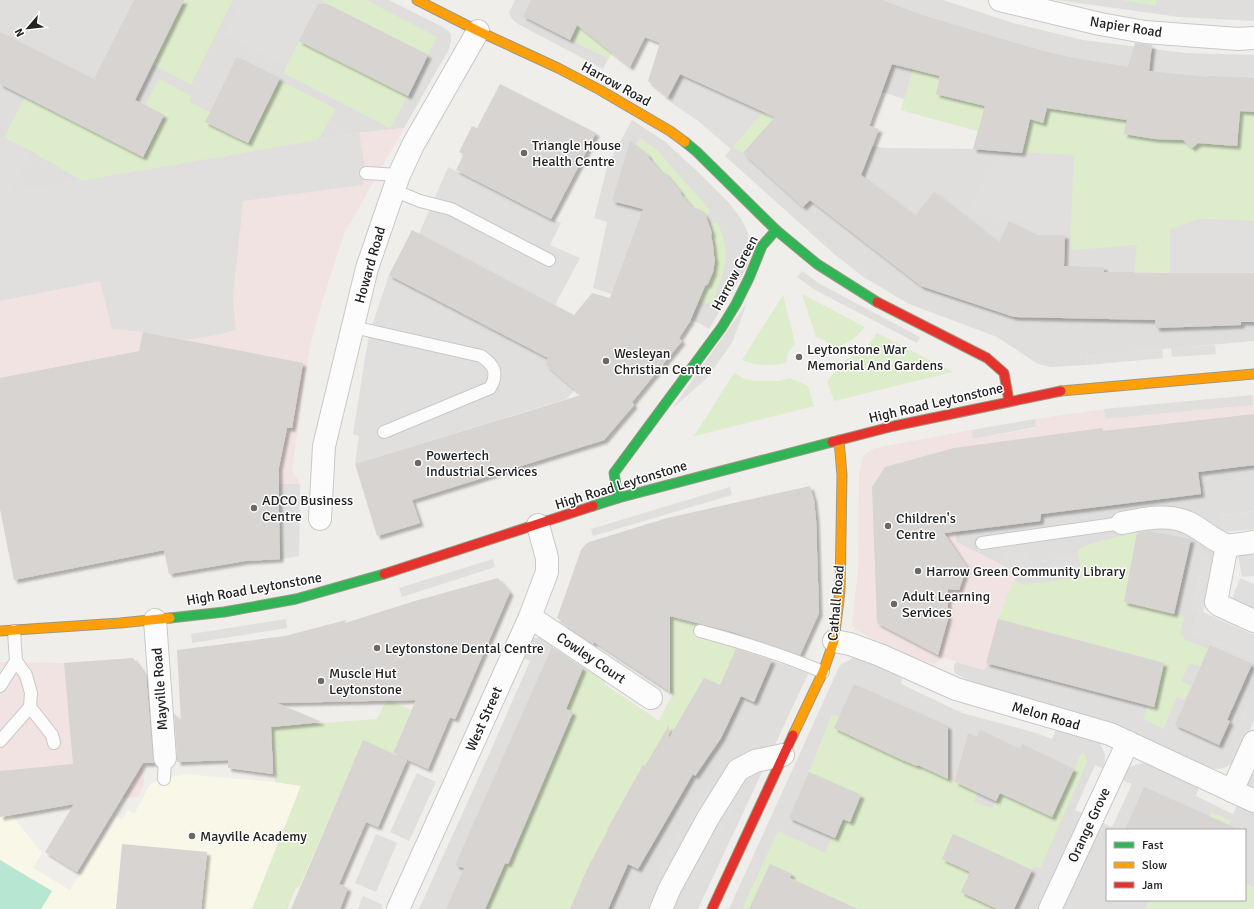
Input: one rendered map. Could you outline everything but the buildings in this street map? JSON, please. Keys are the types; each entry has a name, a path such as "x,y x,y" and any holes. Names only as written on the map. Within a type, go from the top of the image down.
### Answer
{"street":[{"name":"Harrow Road","path":"417,0 593,86 670,131 697,152 776,230"},
{"name":"Napier Road","path":"1005,1 1100,24 1145,32 1238,39 1254,38"},
{"name":"Howard Road","path":"320,519 324,446 367,268 396,183 413,145 478,31"},
{"name":"Harrow Green","path":"618,498 614,473 722,327 736,304 762,246 776,230 817,264 884,307 987,358 1004,373 1010,401"},
{"name":"High Road Leytonstone","path":"0,632 155,620 224,612 311,595 538,525 618,498 894,426 1064,390 1254,374"},
{"name":"Cathall Road","path":"712,909 823,672 834,641 840,590 842,475 839,440"},
{"path":"1122,523 1146,518 1170,518 1189,523 1209,536 1227,545 1254,542"},
{"name":"West Street","path":"398,909 530,617 547,572 547,558 538,525"},
{"path":"1227,545 1216,602 1219,605 1254,621"},
{"name":"Cowley Court","path":"530,617 651,698"},
{"name":"Mayville Road","path":"155,620 164,769"},
{"name":"Melon Road","path":"834,641 850,644 880,655 956,689 1110,734 1254,801"},
{"name":"Orange Grove","path":"1050,909 1128,742"},
{"path":"1232,791 1254,742"},
{"path":"661,909 670,888 708,818 738,770 755,761 783,755"}],"lane":[{"path":"366,173 396,183 420,201 451,209 549,260"},
{"path":"353,326 481,356 490,362 494,372 495,380 490,388 384,432"},
{"path":"982,542 1122,523"},
{"path":"0,741 30,707 31,693 26,675 16,661 14,631"},
{"path":"700,631 737,641 823,672"},
{"path":"0,668 16,661"},
{"path":"0,686 16,661"},
{"path":"30,707 52,736 54,744"}],"shaded area":[{"path":"0,0 389,0 441,26 451,34 451,41 449,49 404,128 359,133 0,195"},
{"path":"242,0 319,0 286,66 225,34"},
{"path":"515,0 637,0 603,69 518,24 512,19 509,13"},
{"path":"662,0 943,0 1013,23 1083,40 1185,53 1254,55 1254,341 1087,356 1088,365 1051,367 1038,364 997,337 909,304 862,276 833,253 725,156 763,112 770,118 872,146 886,148 973,149 978,131 901,110 904,99 882,92"},
{"path":"1057,0 1254,0 1254,21 1179,17"},
{"path":"680,74 763,112 731,149 698,121 666,99"},
{"path":"632,120 664,141 697,171 729,203 742,220 748,233 748,265 709,329 699,323 593,288 607,222 594,218 608,164"},
{"path":"404,128 344,234 311,341 292,470 300,484 299,556 280,559 245,561 169,574 164,550 14,580 0,509 0,195 359,133"},
{"path":"359,133 366,173 362,185 243,201 233,297 236,330 187,340 143,332 112,329 100,281 0,301 0,195 8,193 0,189 0,136 31,151 10,193"},
{"path":"1000,151 1074,155 1070,232 1024,232 1021,221 969,214"},
{"path":"448,167 561,223 550,245 580,258 555,305 419,234"},
{"path":"1198,219 1254,221 1254,273 1170,273 1170,230"},
{"path":"802,271 820,284 920,337 917,343 815,290 797,277"},
{"path":"389,275 549,357 546,365 575,390 566,399 355,464 359,436 353,434 365,358 370,331"},
{"path":"747,303 732,343 707,378 672,409"},
{"path":"1215,345 1216,354 1172,357 1171,348"},
{"path":"1162,349 1163,358 1088,365 1087,356"},
{"path":"1252,395 1254,395 1254,450 955,502 956,542 1018,573 998,619 985,670 941,657 939,662 934,664 921,661 855,630 852,625 858,571 859,474 864,455 870,451 876,448 971,430 973,439 1036,428 1035,419 1104,409 1105,419 1253,405"},
{"path":"1252,395 1253,405 1105,419 1104,409"},
{"path":"1035,419 1036,427 973,439 971,430"},
{"path":"1254,450 1254,511 1221,515 1223,532 1146,527 1184,530 1213,550 1215,556 1214,559 1204,557 1192,608 1200,611 1192,632 1254,660 1254,691 1228,750 1239,756 1228,766 1219,769 1210,768 982,687 956,674 954,671 954,666 956,662 985,670 998,619 1018,573 956,542 955,502"},
{"path":"279,484 300,484 299,556 280,559"},
{"path":"730,487 732,495 593,536 591,529"},
{"path":"1254,511 1254,529 1223,532 1221,515"},
{"path":"1026,551 1027,562 1078,555 1081,572 1028,579 1025,563 1006,565 1004,554"},
{"path":"1254,553 1254,576 1242,577 1238,555"},
{"path":"1204,556 1214,559 1203,612 1254,635 1254,660 1192,632 1200,611 1192,608"},
{"path":"493,559 495,567 402,597 399,588"},
{"path":"1240,578 1254,584 1254,609 1232,599"},
{"path":"286,619 287,628 192,643 191,634"},
{"path":"541,637 553,642 552,648 603,675 605,685 659,721 673,694 588,638 737,647 771,662 773,661 801,670 808,674 698,909 419,909 530,661 521,657 527,643 534,638"},
{"path":"865,655 903,673 901,684 962,713 1033,732 1052,739 1057,728 1092,738 1100,743 1105,755 1104,769 1095,765 1075,810 1112,827 1132,784 1119,779 1128,767 1143,763 1157,765 1199,787 1196,796 1233,814 1254,770 1254,909 729,909 840,665 853,658"},
{"path":"133,658 137,663 144,784 138,797 0,809 0,662 64,663"},
{"path":"1254,691 1254,720 1239,756 1228,750"},
{"path":"417,773 436,782 409,841 390,832"},
{"name":"Mayville Academy","path":"184,774 301,785 252,909 0,909 0,809 12,815 42,853 33,868 70,890 116,816 122,820 128,810 134,814 151,783"},
{"path":"709,783 717,789 694,826 686,821"},
{"path":"732,798 739,802 692,882 684,878"},
{"path":"679,832 687,837 664,878 655,874"},
{"path":"376,834 397,843 376,892 355,883"},
{"path":"363,896 383,905 381,909 358,909"}],"green space":[{"path":"184,0 233,0 191,85 152,64"},
{"path":"320,0 366,0 437,37 428,55"},
{"path":"589,0 637,0 609,59 570,40"},
{"path":"1122,0 1157,0 1155,6"},
{"path":"299,41 408,96 390,128 283,73"},
{"path":"945,58 936,94 948,97 952,81 1028,127 1030,119 1043,123 1048,107 1114,118 1130,103 1124,133 1183,140 1188,144 1196,145 1200,142 1237,146 1240,111 1254,112 1254,221 1198,219 1170,230 1170,273 1134,272 1137,245 1071,250 1070,232 1074,155 1022,153 1024,142 901,110 913,69"},
{"path":"159,79 191,96 189,102 210,112 279,80 336,109 318,140 82,181 31,151 4,138 25,97 143,156 163,115 145,105"},
{"path":"763,112 770,118 812,128 764,129 743,153 732,147"},
{"path":"640,138 657,150 709,209 709,213 706,216 699,209 694,209 681,194 681,191 664,173 660,171 648,155 637,146 633,148"},
{"path":"717,223 720,228 726,254 724,271 712,303 708,303 699,301 713,272 715,259 710,225"},
{"path":"802,294 865,327 851,340 843,345 833,348 824,340 816,337"},
{"path":"783,295 795,343 788,353 786,363 764,365 753,364 742,360"},
{"path":"877,333 953,372 834,401 827,381 834,373 837,365 868,346"},
{"path":"734,373 745,379 755,381 778,381 790,378 808,386 814,406 694,436"},
{"path":"1137,532 1124,602 1184,616 1180,632 1185,640 1208,649 1200,667 1190,663 1181,681 1191,686 1185,700 1177,697 1163,729 1143,719 1148,705 1158,661 998,619 1014,580 1023,585 1081,577 1077,550 1089,544"},
{"path":"677,587 676,619 696,623 694,637 737,647 720,685 704,678 662,751 645,766 643,765 607,829 608,830 570,909 485,909 505,863 508,864 573,712 566,709 583,668 549,654 552,648 603,675 605,685 659,721 673,694 661,687 670,660 633,618"},
{"path":"387,699 441,724 440,728 409,715 393,753 349,773 299,888 296,887 287,909 252,909 301,786 275,782 271,727 377,719"},
{"path":"832,714 839,717 834,728 958,783 981,784 974,801 992,809 1000,793 1052,817 1082,752 1086,758 1085,766 1040,869 1034,866 1032,870 953,834 942,859 970,872 961,892 997,909 857,909 790,878 792,874 770,864 749,909 742,909 778,831 825,853 832,837 835,838 843,819 850,822 861,795 809,772"},
{"path":"1211,812 1231,821 1229,825 1202,829"},
{"path":"0,860 52,891 41,909 0,909"},
{"path":"1246,883 1254,887 1254,909 1145,909 1149,901 1246,901"}],"traffic: fast":[{"path":"685,142 776,230 817,264 877,302"},
{"path":"618,498 614,473 722,327 749,278 762,246 776,230"},
{"path":"593,506 618,498 832,442"},
{"path":"170,618 224,612 296,599 384,574"}],"traffic: slow":[{"path":"417,0 478,31 558,68 600,90 670,131 685,142"},
{"path":"1061,391 1254,374"},
{"path":"793,735 823,672 834,641 840,591 842,475 839,440"},
{"path":"0,631 170,618"}],"traffic: jam":[{"path":"877,302 987,358 1004,373 1009,401"},
{"path":"832,442 894,426 1061,391"},
{"path":"384,574 593,506"},
{"path":"712,909 793,735"}],"place":[{"name":"Triangle House Health Centre","path":"524,153"},
{"name":"Leytonstone War Memorial And Gardens","path":"799,357"},
{"name":"Wesleyan Christian Centre","path":"606,361"},
{"name":"Powertech Industrial Services","path":"418,463"},
{"name":"ADCO Business Centre","path":"254,508"},
{"name":"Children's Centre","path":"888,526"},
{"name":"Harrow Green Community Library","path":"918,571"},
{"name":"Adult Learning Services","path":"894,604"},
{"name":"Leytonstone Dental Centre","path":"377,648"},
{"name":"Muscle Hut Leytonstone","path":"321,681"},
{"name":"Mayville Academy","path":"192,836"}]}
